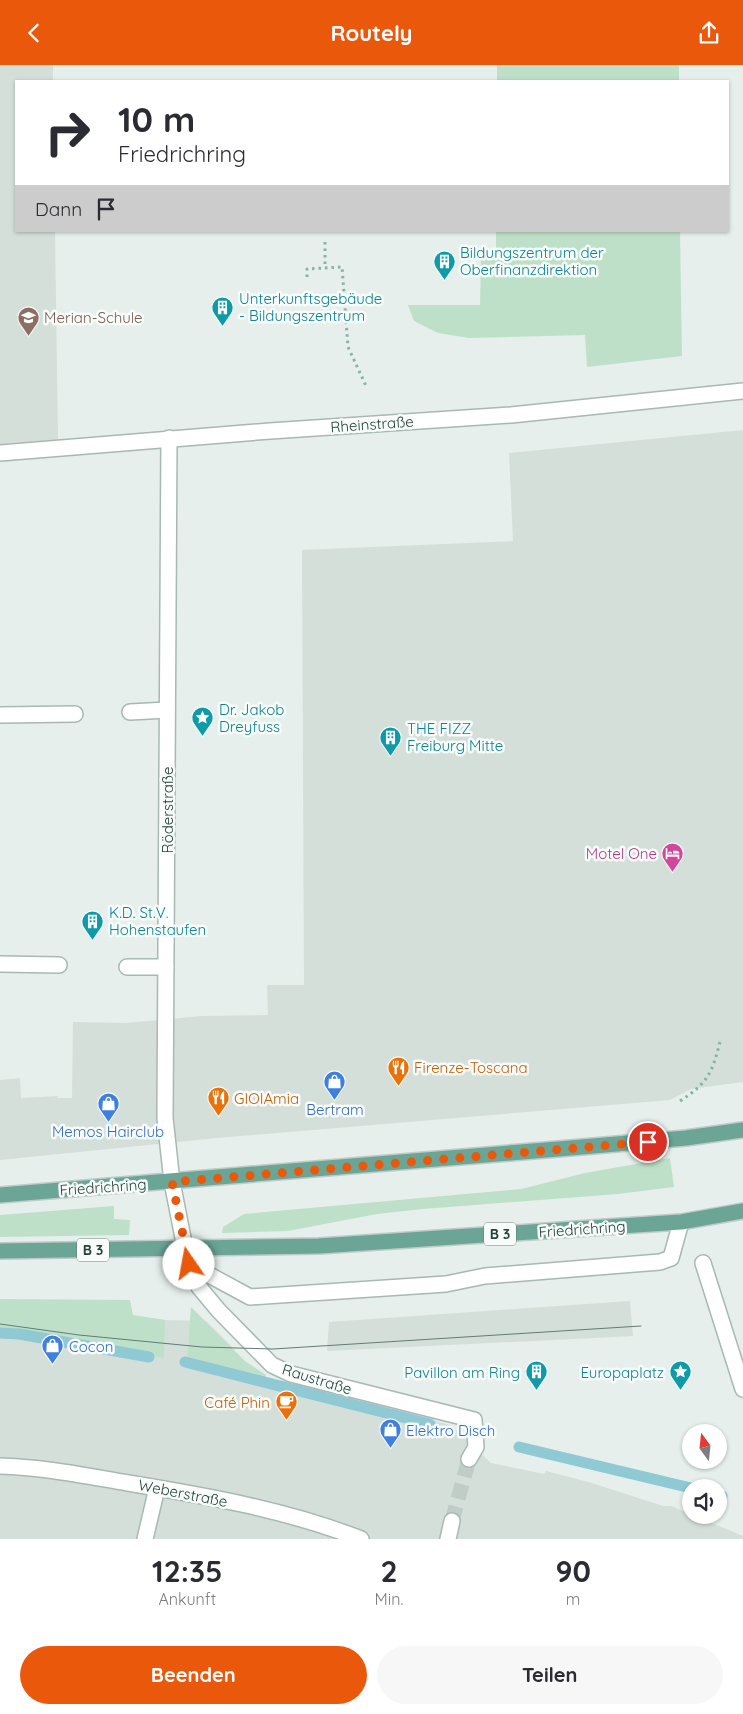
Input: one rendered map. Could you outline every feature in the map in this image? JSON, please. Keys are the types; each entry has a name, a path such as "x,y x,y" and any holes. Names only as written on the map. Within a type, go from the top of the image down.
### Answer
{"main road":[{"name":"Friedrichring","path":"0,1195 686,1138 743,1130"},
{"name":"Friedrichring","path":"0,1251 319,1246 681,1222 743,1211"}],"street":[{"name":"Rheinstraße","path":"0,453 169,438 511,415 743,391"},
{"name":"Röderstraße","path":"169,438 165,1118 172,1182"},
{"path":"130,712 168,710"},
{"path":"0,715 75,714"},
{"path":"0,965 59,965"},
{"path":"127,967 166,967"},
{"name":"Raustraße","path":"172,1182 189,1264 199,1287 219,1311 272,1365 291,1374 474,1420 476,1447 469,1459"},
{"path":"189,1264 250,1297 446,1284 485,1276 660,1262 671,1258 681,1222"},
{"path":"703,1263 743,1389"},
{"name":"Weberstraße","path":"0,1466 43,1469 226,1501 309,1521 361,1539"},
{"path":"145,1539 156,1488"},
{"path":"448,1539 452,1521"}],"path":[{"path":"325,242 325,268"},
{"path":"307,277 307,269 342,267 348,347 368,388"},
{"path":"680,1101 696,1091 713,1070 720,1042"}],"shaded area":[{"name":"Merian-Schule","path":"0,65 53,65 53,80 15,80 15,232 55,232 58,440 0,444"},
{"path":"743,430 743,1082 691,1089 670,1100 217,1138 0,1160 0,1080 20,1078 21,1098 58,1096 58,1098 72,1098 73,1022 126,1023 202,1016 268,1015 267,985 304,985 302,550 513,541 509,453"},
{"path":"0,1299 165,1320 206,1321 235,1350 190,1361 451,1425 491,1463 544,1474 546,1471 592,1483 682,1511 682,1524 714,1524 743,1536 743,1539 0,1539"},
{"path":"630,1301 633,1336 327,1351 329,1322"}],"green space":[{"path":"497,65 679,65 679,80 497,80"},
{"path":"496,232 680,232 682,356 587,367 585,335 469,338 438,333 414,321 408,305 480,305 481,256 496,256"},
{"path":"670,1158 674,1187 618,1194 377,1214 288,1231 222,1233 223,1227 244,1214 521,1189 585,1173"},
{"path":"114,1206 114,1219 130,1220 129,1235 0,1237 0,1215"},
{"path":"0,1299 130,1300 133,1315 165,1320 164,1358 0,1332"},
{"path":"191,1307 245,1361 266,1375 265,1379 187,1360"}],"waterway":[{"path":"0,1333 19,1334 149,1357"},
{"path":"185,1362 430,1424"},
{"path":"519,1447 682,1486"}],"tunnel":[{"path":"452,1521 469,1459"}],"tram line":[{"path":"0,1324 79,1335 202,1347 273,1349 641,1326"}],"place":[{"name":"Bildungszentrum der Oberfinanzdirektion","path":"444,280"},
{"name":"Unterkunftsgebäude - Bildungszentrum","path":"223,326"},
{"name":"Merian-Schule","path":"28,336"},
{"name":"Dr. Jakob Dreyfuss","path":"203,737"},
{"name":"THE FIZZ Freiburg Mitte","path":"391,756"},
{"name":"Motel One","path":"673,872"},
{"name":"K.D. St.V. Hohenstaufen","path":"93,940"},
{"name":"Firenze-Toscana","path":"398,1086"},
{"name":"Bertram","path":"335,1100"},
{"name":"GIOIAmia","path":"218,1117"},
{"name":"Memos Hairclub","path":"108,1122"},
{"name":"Cocon","path":"53,1365"},
{"name":"Pavillon am Ring","path":"536,1391"},
{"name":"Europaplatz","path":"680,1391"},
{"name":"Café Phin","path":"286,1421"},
{"name":"Elektro Disch","path":"390,1449"}],"route":[{"path":"189,1264 172,1182 648,1142"}]}
